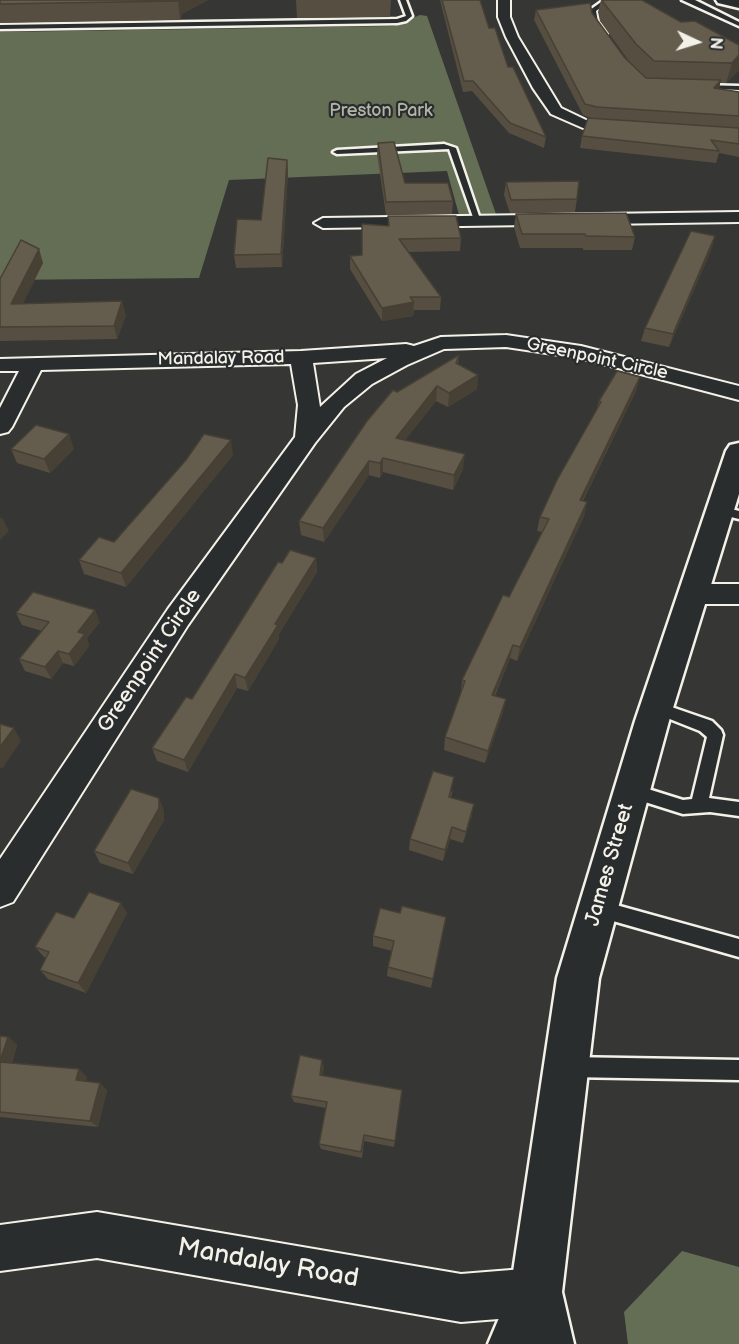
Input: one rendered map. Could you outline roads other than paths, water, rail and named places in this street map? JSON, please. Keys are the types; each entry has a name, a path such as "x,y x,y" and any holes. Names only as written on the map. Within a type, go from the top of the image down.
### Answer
{"main road":[{"path":"722,0 739,4"},
{"name":"James Street","path":"515,1344 536,1292 578,978 692,594 729,513 737,464"},
{"name":"James Street","path":"536,1292 547,1344"}],"street":[{"path":"504,0 504,16 512,37 540,88 556,111 583,124 638,127"},
{"path":"323,223 739,217"},
{"name":"Greenpoint Circle","path":"3,877 178,617 307,438 336,402 364,379 399,360 441,343 506,341 554,346 739,393"},
{"name":"Mandalay Road","path":"0,365 301,357 398,351 441,343"},
{"path":"301,357 309,405 307,438"},
{"path":"0,427 18,398 33,364"},
{"path":"692,594 739,594"},
{"name":"Mandalay Road","path":"0,1248 97,1235 230,1256 461,1298 536,1292"}],"lane":[{"path":"0,27 397,21 409,16 403,0"},
{"path":"608,0 593,10 595,22 609,39"},
{"path":"686,0 739,24"},
{"path":"692,87 739,88"},
{"path":"337,152 444,146 452,148 478,220"},
{"path":"657,708 706,726 715,735 699,806"},
{"path":"632,790 683,807 710,805 739,809"},
{"path":"598,909 739,948"},
{"path":"566,1066 739,1070"}],"park label":[{"name":"Preston Park","path":"381,111"}]}
